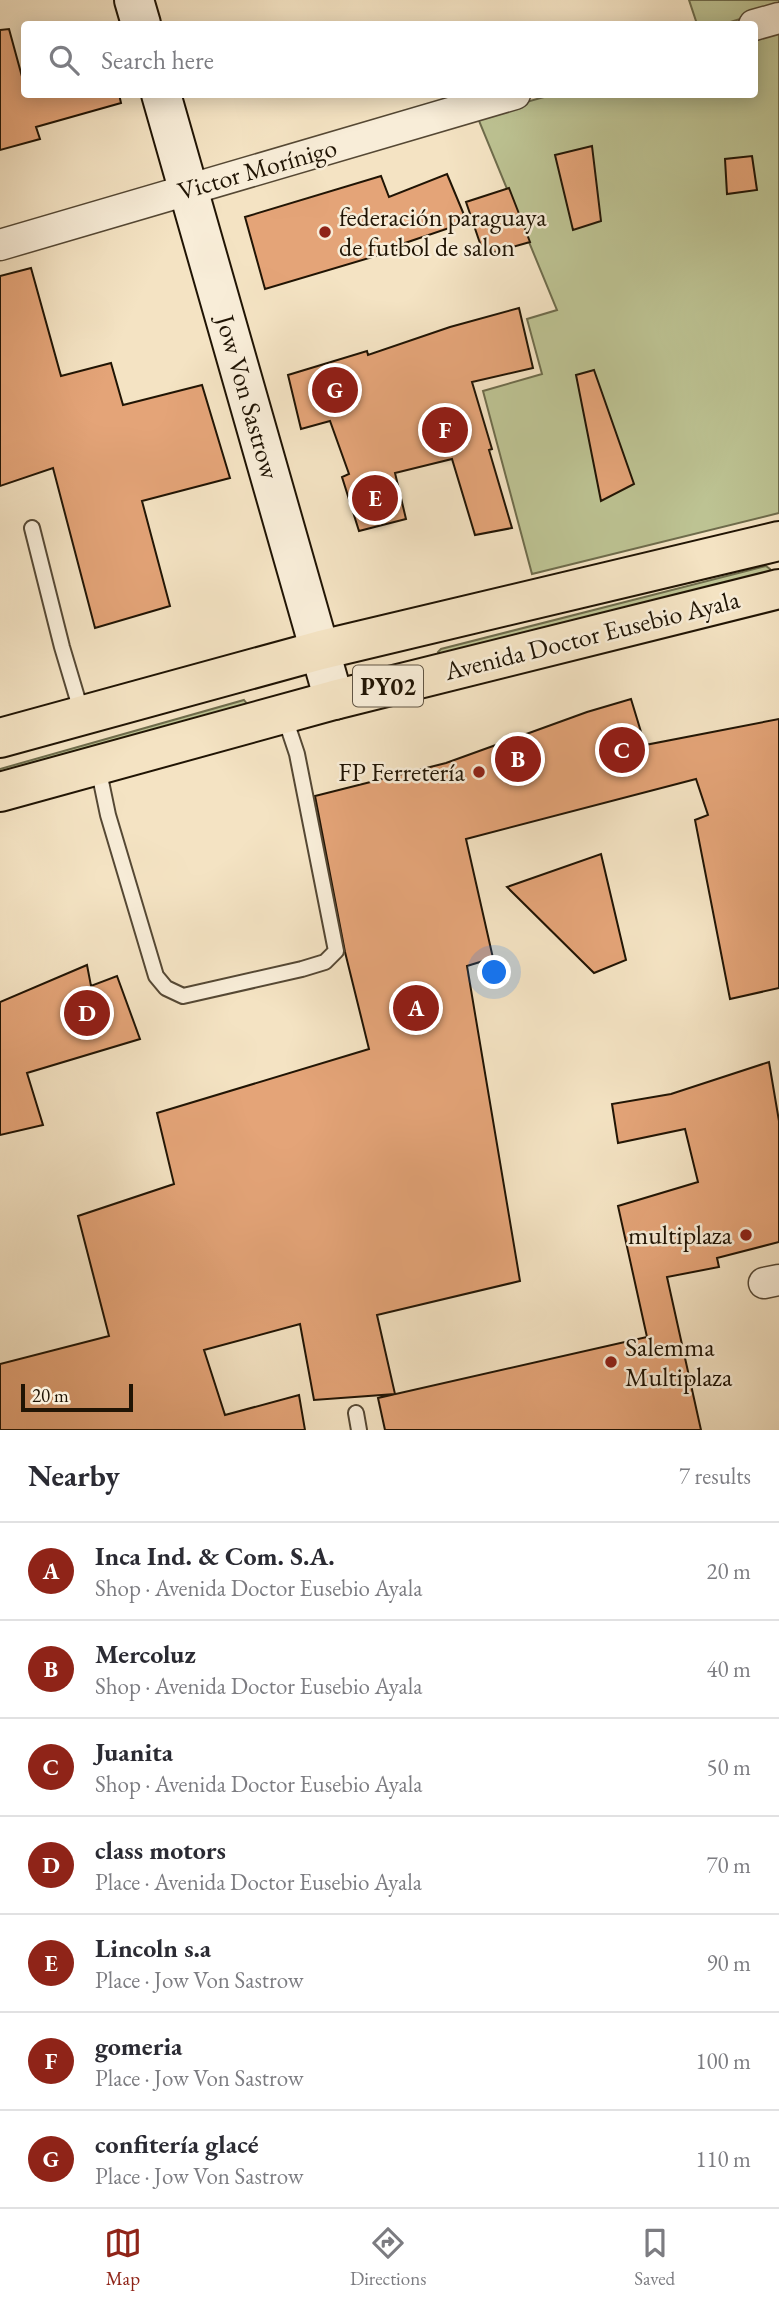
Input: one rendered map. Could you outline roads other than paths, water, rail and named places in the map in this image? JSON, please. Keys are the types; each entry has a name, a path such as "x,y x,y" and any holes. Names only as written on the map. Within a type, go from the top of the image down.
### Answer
{"highway":[{"name":"Avenida Doctor Eusebio Ayala","path":"0,738 321,650 779,541"},
{"name":"Avenida Doctor Eusebio Ayala","path":"0,792 334,700 779,589"}],"street":[{"path":"134,0 140,21"},
{"path":"758,24 779,18"},
{"name":"Jow Von Sastrow","path":"162,98 334,700"},
{"name":"Victor Morínigo","path":"0,245 501,98"}],"lane":[{"path":"32,528 82,716"},
{"path":"98,765 108,815 156,976 166,988 183,996 302,969 325,962 336,951 298,754 284,714"},
{"path":"356,1413 359,1430"}],"place":[{"name":"federación paraguaya de futbol de salon","path":"325,232"},
{"name":"confitería glacé","path":"335,390"},
{"name":"gomeria","path":"445,430"},
{"name":"Lincoln s.a","path":"375,498"},
{"name":"Juanita","path":"622,750"},
{"name":"Mercoluz","path":"518,759"},
{"name":"FP Ferretería","path":"479,772"},
{"name":"Inca Ind. & Com. S.A.","path":"416,1008"},
{"name":"class motors","path":"87,1013"},
{"name":"multiplaza","path":"746,1235"},
{"name":"Salemma Multiplaza","path":"611,1362"}]}
